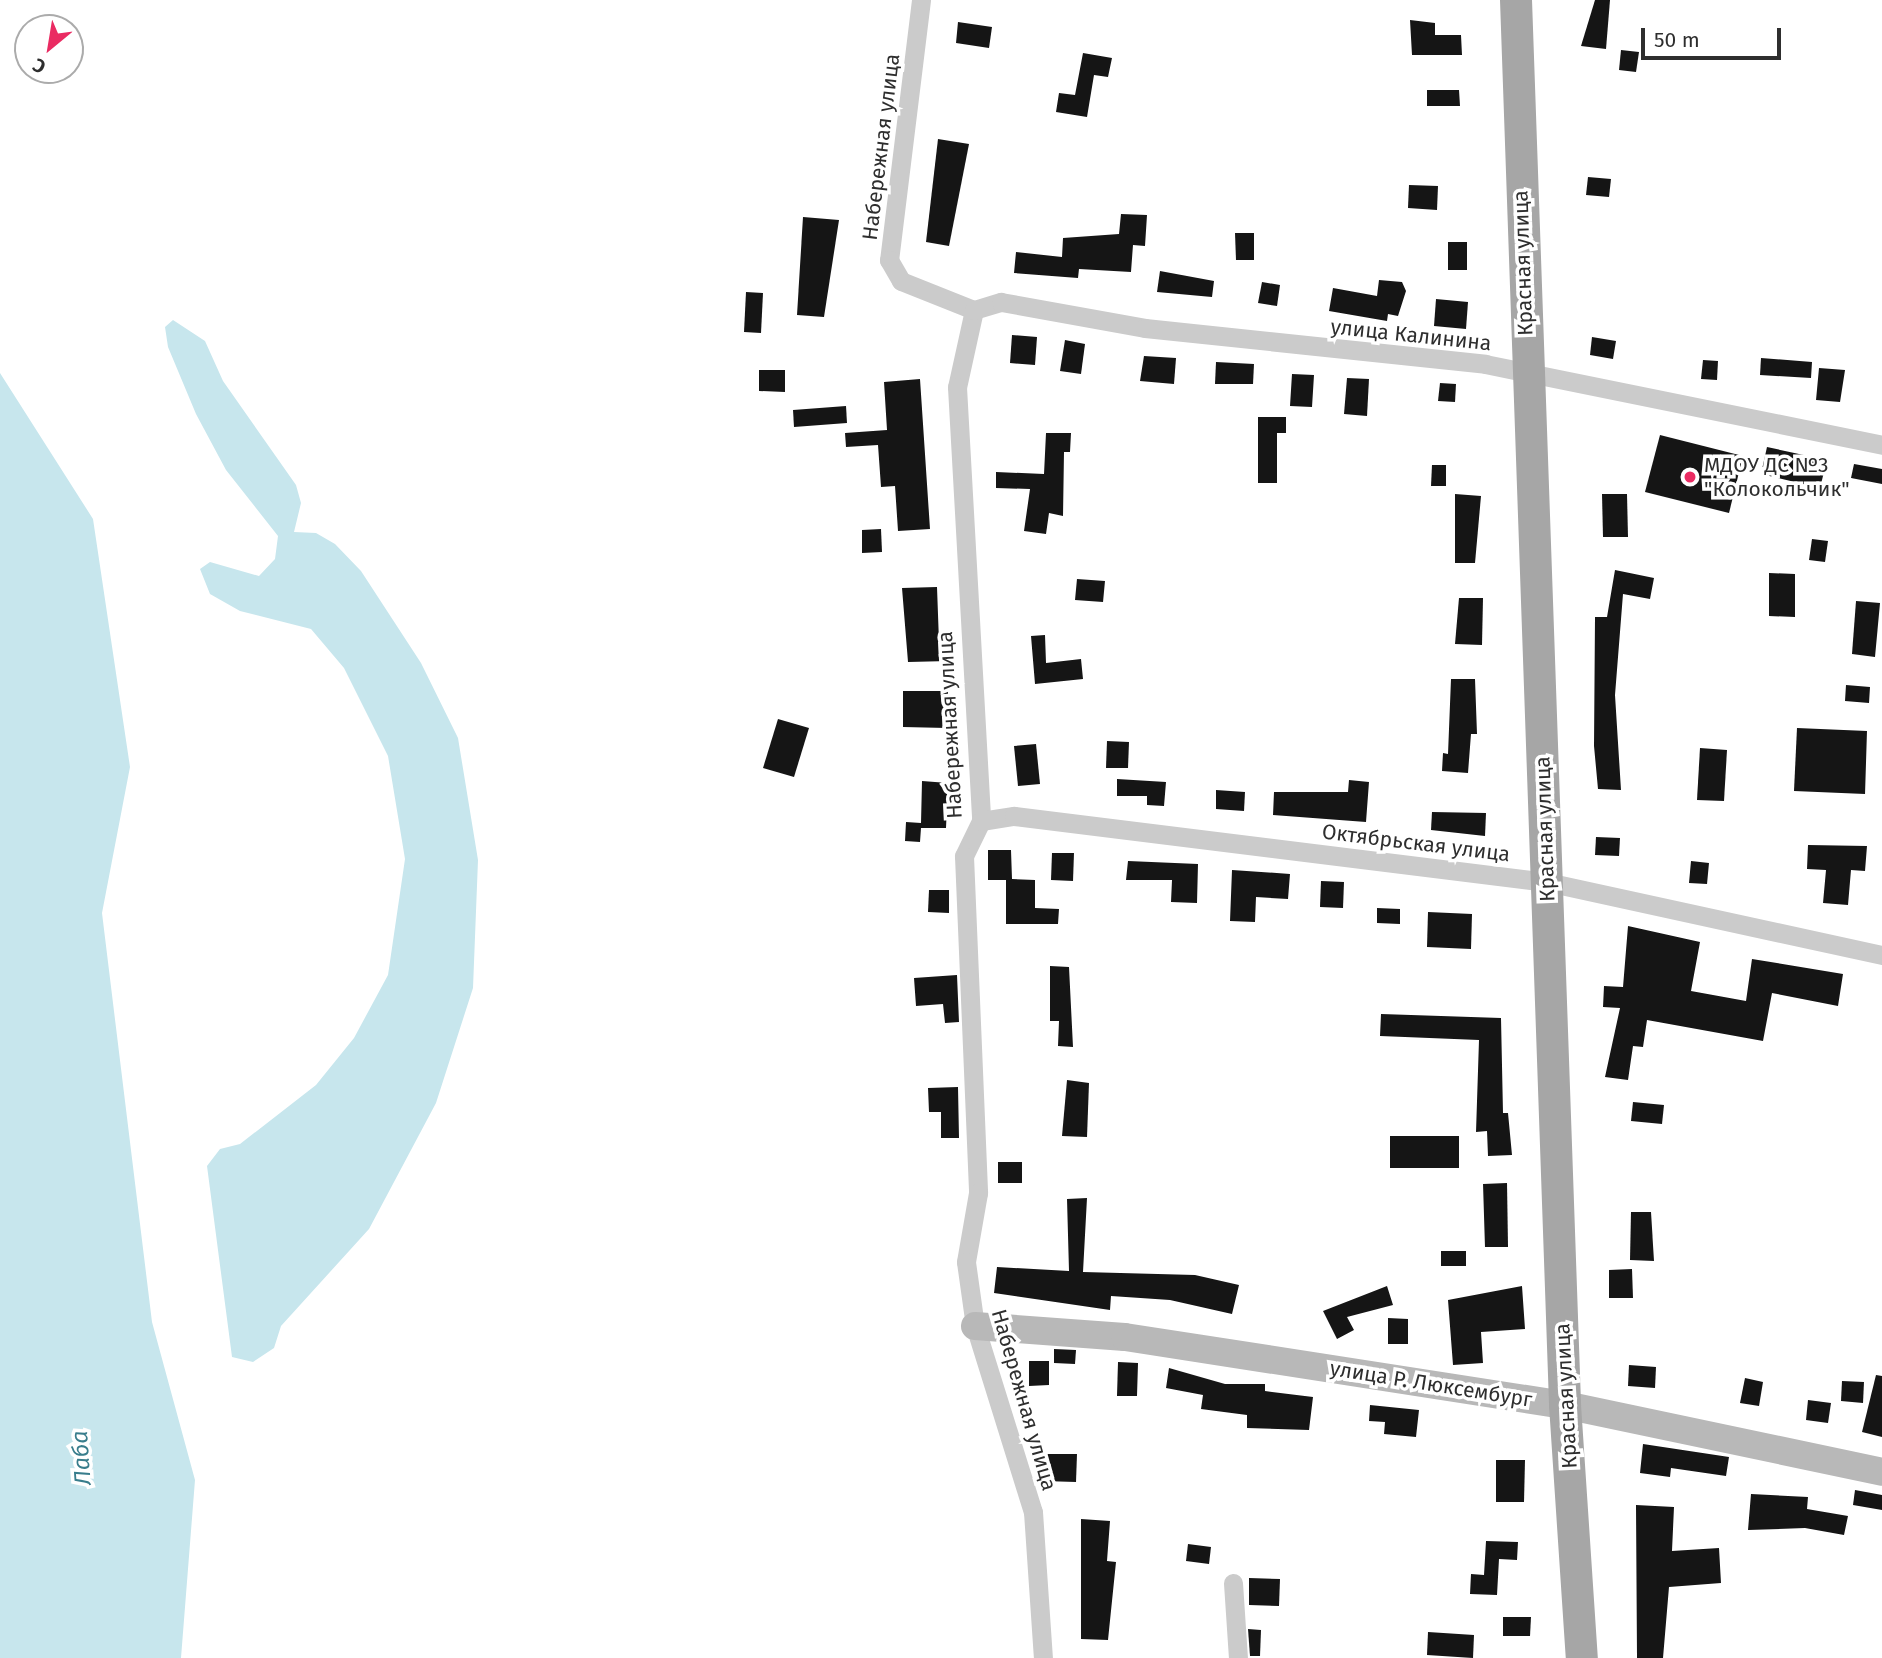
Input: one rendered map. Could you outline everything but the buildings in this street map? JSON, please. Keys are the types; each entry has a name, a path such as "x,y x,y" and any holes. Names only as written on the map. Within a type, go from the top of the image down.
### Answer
{"main road":[{"name":"Красная улица","path":"1516,0 1526,373 1565,1405 1582,1658"}],"street":[{"name":"Набережная улица","path":"921,0 889,260 901,281 974,310 957,387 981,821 964,856 978,1193 966,1262 975,1326 1033,1512 1043,1658"},
{"name":"улица Калинина","path":"974,310 1001,302 1144,328 1526,373 1882,445"},
{"name":"Октябрьская улица","path":"981,821 1014,816 1547,882 1882,955"},
{"name":"улица Р. Люксембург","path":"975,1326 1125,1337 1565,1405 1882,1472"},
{"path":"1233,1583 1238,1658"}],"water":[{"path":"173,320 205,341 223,381 296,485 301,503 294,532 316,533 335,544 361,571 421,663 458,738 478,860 473,988 436,1103 369,1229 281,1326 274,1348 253,1362 232,1357 207,1166 220,1149 240,1144 316,1085 354,1038 388,975 405,859 388,756 344,668 311,629 240,611 210,594 200,569 210,562 259,576 275,559 278,536 226,470 196,414 168,347 165,327"},
{"name":"Лаба","path":"0,373 93,519 130,767 102,913 152,1322 195,1480 181,1658 0,1658"}],"place":[{"name":"МДОУ ДС №3 \"Колокольчик\"","path":"1690,477"}]}
